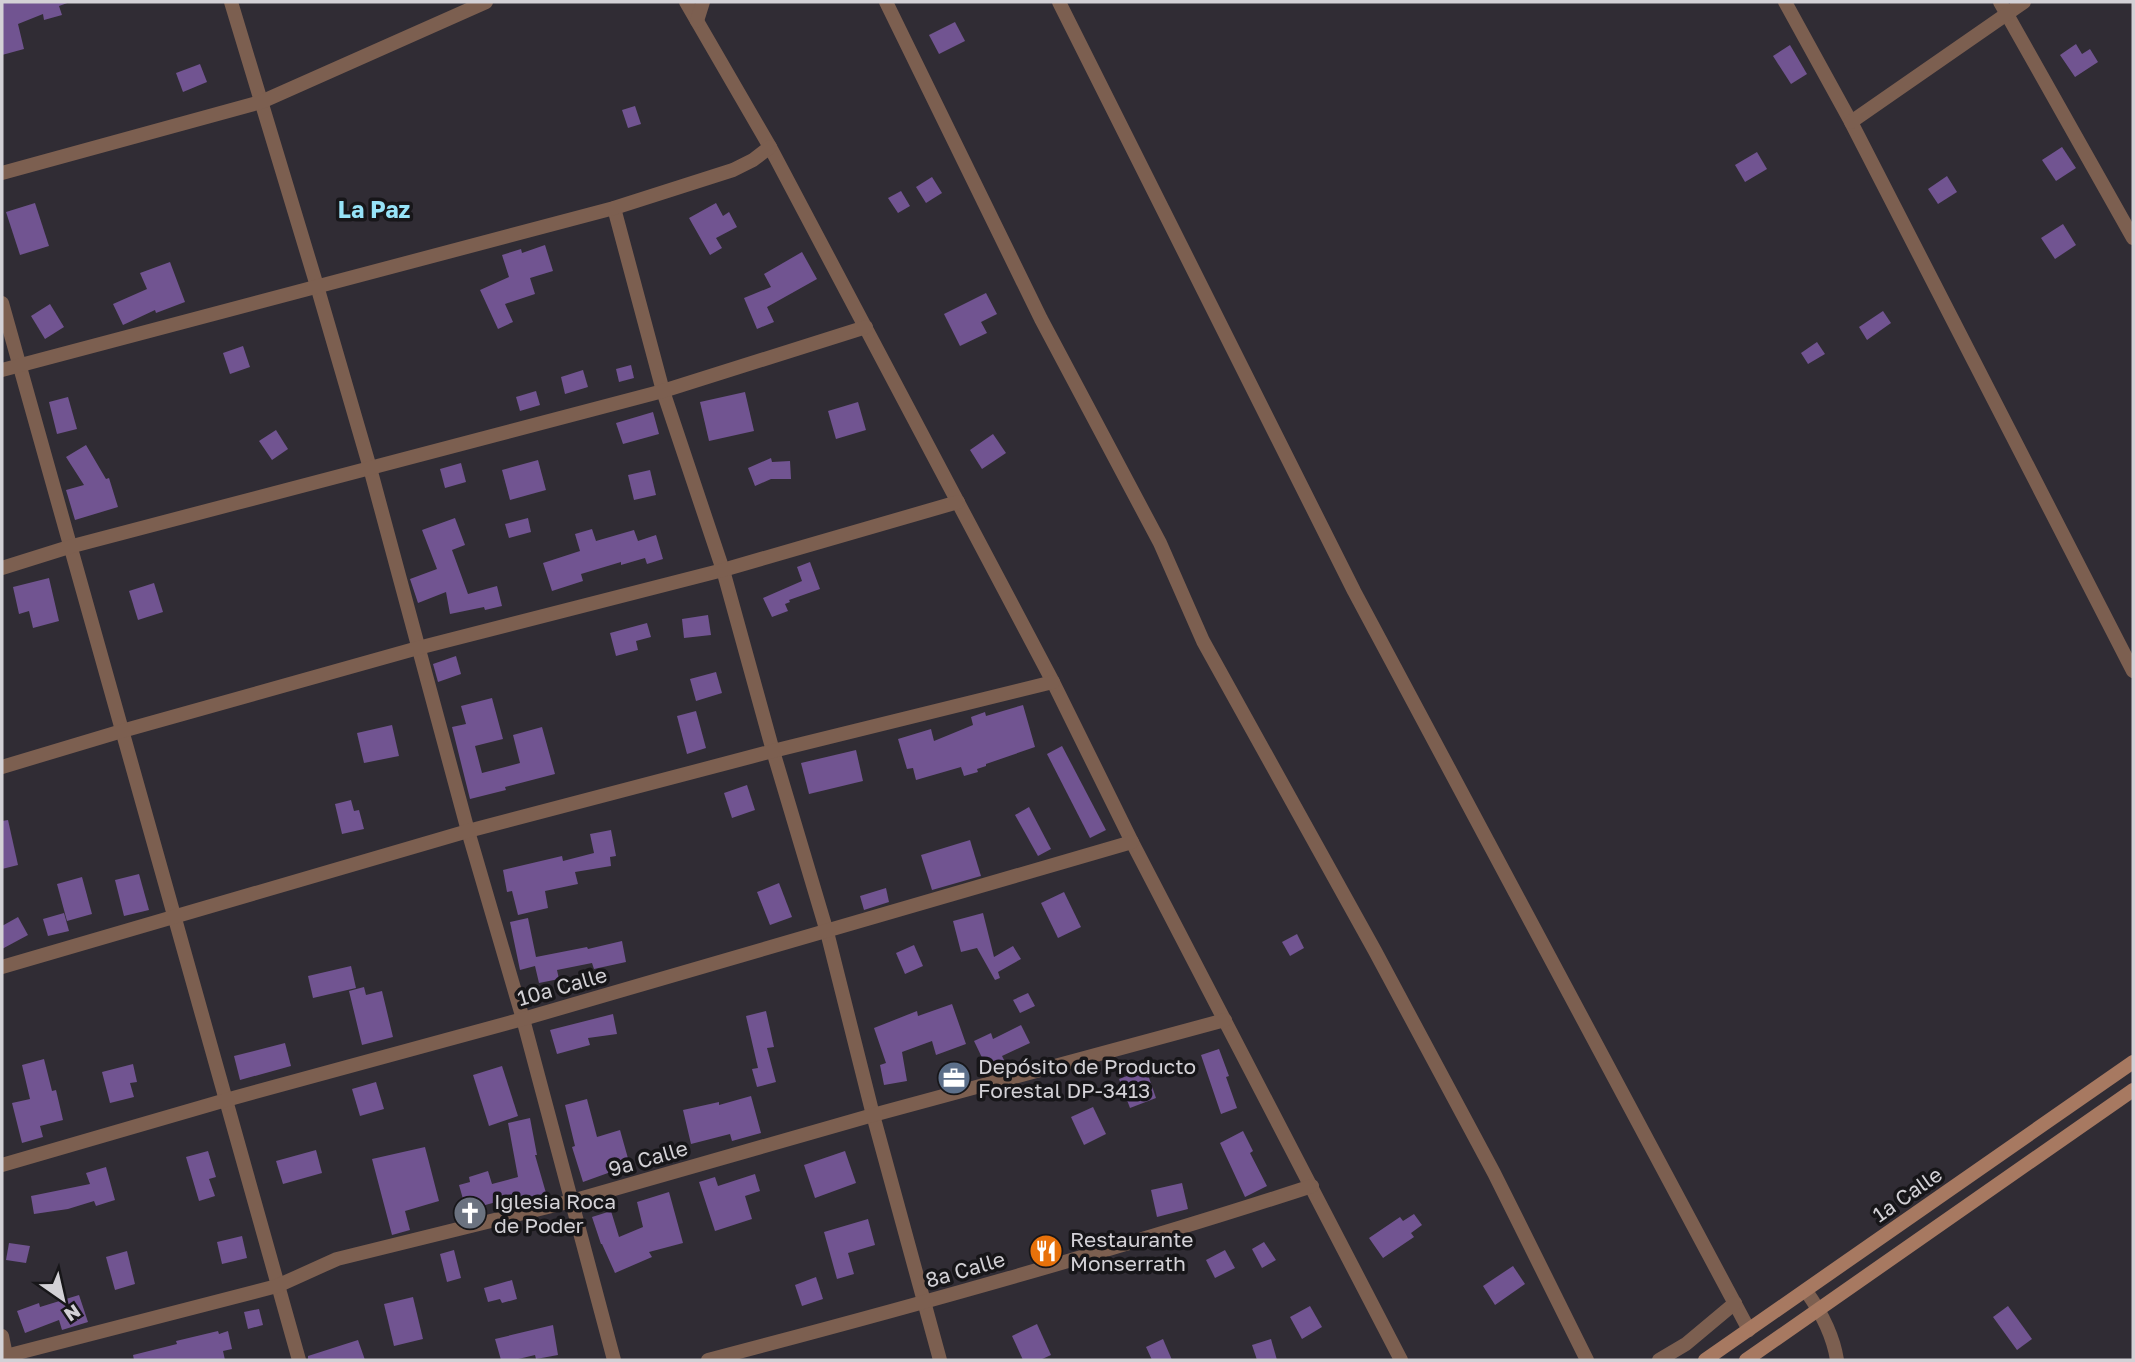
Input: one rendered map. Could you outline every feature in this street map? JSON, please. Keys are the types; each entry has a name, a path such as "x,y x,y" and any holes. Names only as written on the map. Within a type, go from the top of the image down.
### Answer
{"main road":[{"name":"1a Calle","path":"1705,1360 2133,1062"},
{"name":"1a Calle","path":"1746,1360 2133,1090"}],"street":[{"path":"231,2 370,468 468,831 523,1018 614,1360"},
{"path":"2,173 261,102 486,2"},
{"path":"686,2 770,146 1053,682 1132,842 1401,1360"},
{"path":"697,21 703,2"},
{"path":"886,2 1041,319 1160,544 1203,641 1375,951 1488,1162 1587,1360"},
{"path":"1059,2 1354,591 1749,1330"},
{"path":"1785,2 1851,122 2129,652 2133,671"},
{"path":"1851,122 2003,8 2024,2"},
{"path":"2003,8 2133,238"},
{"path":"2,370 614,208 733,170 753,160 770,146"},
{"path":"614,208 663,391 723,570 827,932 873,1115 940,1360"},
{"path":"2,303 299,1360"},
{"path":"2,568 69,547 663,391 866,327"},
{"path":"2,767 418,648 723,570 958,502"},
{"path":"2,967 468,831 773,751 1053,682"},
{"name":"10a Calle","path":"2,1165 827,932 1132,842"},
{"name":"9a Calle","path":"5,1358 278,1286 337,1259 572,1201 873,1115 1225,1020"},
{"name":"8a Calle","path":"709,1360 925,1303 1177,1230 1312,1186"},
{"path":"1806,1291 1819,1309 1835,1344 1837,1360"},
{"path":"1659,1360 1686,1344 1735,1303"},
{"path":"2,1336 5,1358"}],"building":[{"path":"2,2 70,2 59,6 62,15 44,20 43,14 18,24 24,49 2,55"},
{"path":"955,22 965,41 939,54 929,35"},
{"path":"2076,44 2082,54 2090,49 2098,62 2075,77 2060,55"},
{"path":"1790,45 1807,74 1791,84 1773,56"},
{"path":"200,64 207,82 183,92 176,73"},
{"path":"635,106 641,124 628,128 622,110"},
{"path":"2062,147 2076,168 2056,181 2042,160"},
{"path":"1757,152 1767,169 1745,182 1735,165"},
{"path":"1947,176 1957,192 1938,204 1928,189"},
{"path":"932,177 942,193 926,203 916,187"},
{"path":"901,191 910,206 898,213 888,198"},
{"path":"35,203 49,246 20,255 6,212"},
{"path":"716,203 723,216 729,212 737,227 716,238 722,248 710,255 689,218"},
{"path":"2063,224 2076,245 2055,259 2041,238"},
{"path":"545,245 553,271 530,278 535,294 505,304 513,322 498,329 480,290 509,277 502,255 521,249 522,253"},
{"path":"802,252 817,279 767,307 774,322 757,329 744,298 771,287 764,274"},
{"path":"170,262 185,302 156,313 155,310 123,325 113,304 147,289 140,273"},
{"path":"986,293 997,314 981,322 987,333 960,346 944,314"},
{"path":"50,304 64,327 45,339 31,316"},
{"path":"1883,311 1891,323 1867,340 1859,327"},
{"path":"1817,342 1825,354 1808,364 1801,353"},
{"path":"243,346 250,367 230,374 223,353"},
{"path":"631,365 634,378 619,382 616,369"},
{"path":"583,370 588,387 565,394 561,377"},
{"path":"536,391 540,405 520,411 516,397"},
{"path":"745,392 754,431 709,441 700,402"},
{"path":"68,397 77,429 57,434 49,402"},
{"path":"858,402 866,430 836,439 828,411"},
{"path":"653,412 659,434 623,444 616,423"},
{"path":"276,430 288,449 272,460 259,441"},
{"path":"993,434 1006,453 982,469 970,450"},
{"path":"86,445 106,479 109,478 118,507 75,520 66,490 84,485 66,457"},
{"path":"771,458 772,462 790,461 791,479 771,479 755,486 748,468"},
{"path":"538,460 546,490 510,500 502,470"},
{"path":"461,463 466,482 445,488 440,469"},
{"path":"650,470 656,495 634,500 628,475"},
{"path":"455,518 465,545 452,550 468,594 497,586 502,606 450,614 446,592 418,603 410,579 437,569 422,530"},
{"path":"528,518 531,532 509,538 505,524"},
{"path":"592,529 596,541 634,530 638,541 656,535 663,559 647,564 645,558 621,565 621,562 581,574 583,581 552,591 543,563 580,551 575,534"},
{"path":"810,562 820,589 789,600 790,602 785,604 788,611 772,617 763,598 802,581 797,567"},
{"path":"49,578 59,621 33,628 29,611 19,614 13,587"},
{"path":"154,583 163,612 138,620 129,591"},
{"path":"708,615 711,635 684,638 682,619"},
{"path":"647,623 651,637 636,641 638,650 616,656 610,633"},
{"path":"456,656 461,674 438,682 433,664"},
{"path":"716,672 722,693 696,701 690,679"},
{"path":"492,698 503,739 475,746 482,773 520,763 513,735 542,727 555,774 470,799 452,727 466,724 461,706"},
{"path":"1023,705 1035,747 986,764 977,769 978,772 964,776 961,767 916,780 913,768 907,769 898,739 931,729 934,741 973,725 971,717 985,712 986,716"},
{"path":"696,711 706,748 687,754 677,716"},
{"path":"392,725 399,756 364,763 357,733"},
{"path":"1062,746 1106,830 1090,838 1047,754"},
{"path":"856,750 863,781 809,794 801,763"},
{"path":"747,785 755,810 732,818 724,793"},
{"path":"351,800 354,811 359,810 364,829 342,834 335,804"},
{"path":"1029,807 1051,849 1038,856 1015,815"},
{"path":"8,820 18,865 2,869 2,821"},
{"path":"611,830 616,856 610,857 611,866 575,872 578,884 545,891 548,908 518,915 512,891 507,892 503,870 562,856 563,861 594,853 590,834"},
{"path":"970,840 981,876 932,890 921,855"},
{"path":"139,874 149,910 124,916 115,880"},
{"path":"82,877 92,914 67,921 57,884"},
{"path":"779,883 792,917 770,925 757,892"},
{"path":"886,888 889,902 864,910 860,896"},
{"path":"1064,892 1081,927 1058,938 1041,903"},
{"path":"64,913 69,931 48,936 43,919"},
{"path":"983,913 994,957 1013,946 1021,959 998,972 1000,978 995,980 977,948 961,952 953,921"},
{"path":"18,917 28,935 2,949 2,926"},
{"path":"528,918 536,957 622,941 626,962 594,969 592,963 557,970 559,979 539,983 535,966 520,970 510,922"},
{"path":"1297,934 1304,948 1290,956 1282,942"},
{"path":"914,945 923,966 905,974 896,953"},
{"path":"351,966 356,988 313,998 308,976"},
{"path":"364,987 366,995 382,991 393,1037 362,1045 349,991"},
{"path":"1028,993 1035,1006 1020,1013 1013,1000"},
{"path":"952,1004 966,1044 936,1055 932,1041 902,1052 907,1081 884,1085 880,1065 886,1063 874,1028 917,1011 918,1016"},
{"path":"766,1011 774,1047 767,1048 776,1082 757,1087 752,1069 758,1068 746,1016"},
{"path":"613,1014 617,1034 588,1038 590,1045 557,1054 550,1030"},
{"path":"1021,1025 1030,1043 1002,1056 1004,1060 987,1068 974,1041 991,1033 993,1039"},
{"path":"285,1043 291,1066 240,1080 234,1056"},
{"path":"1219,1049 1237,1108 1221,1114 1201,1055"},
{"path":"44,1059 52,1091 56,1090 63,1120 40,1126 43,1137 22,1143 12,1103 30,1099 22,1065"},
{"path":"133,1064 137,1082 130,1083 134,1097 110,1103 102,1072"},
{"path":"502,1066 518,1116 489,1126 473,1075"},
{"path":"1146,1069 1156,1098 1130,1108 1119,1079"},
{"path":"376,1082 384,1109 360,1116 352,1089"},
{"path":"751,1096 761,1133 732,1141 730,1134 691,1144 683,1110 719,1102 719,1105"},
{"path":"587,1099 597,1137 620,1130 631,1169 609,1175 608,1173 583,1182 572,1147 575,1146 565,1105"},
{"path":"1093,1107 1106,1134 1084,1145 1071,1117"},
{"path":"530,1118 535,1155 546,1193 520,1201 518,1196 478,1207 477,1202 465,1206 459,1185 470,1182 469,1177 488,1171 492,1184 518,1177 508,1123"},
{"path":"1243,1131 1253,1151 1250,1153 1267,1186 1245,1197 1220,1143"},
{"path":"425,1147 439,1201 405,1211 410,1230 392,1235 372,1159"},
{"path":"316,1150 322,1173 283,1184 276,1161"},
{"path":"208,1151 216,1177 209,1179 215,1196 199,1201 186,1157"},
{"path":"845,1151 856,1183 815,1198 804,1165"},
{"path":"106,1167 115,1200 96,1206 94,1201 68,1209 34,1214 31,1196 90,1184 86,1173"},
{"path":"755,1174 760,1191 745,1196 752,1219 715,1231 699,1182 715,1177 718,1186"},
{"path":"1182,1183 1188,1209 1157,1217 1151,1190"},
{"path":"669,1192 683,1243 649,1252 652,1257 615,1273 592,1217 611,1211 619,1237 643,1227 637,1202"},
{"path":"1414,1214 1422,1225 1411,1233 1414,1237 1383,1258 1369,1238 1400,1217 1403,1221"},
{"path":"868,1219 875,1245 848,1253 854,1274 837,1279 824,1232"},
{"path":"242,1236 247,1258 222,1264 217,1242"},
{"path":"1264,1242 1276,1260 1262,1268 1252,1249"},
{"path":"9,1243 30,1246 26,1263 6,1260"},
{"path":"454,1250 461,1278 447,1282 440,1254"},
{"path":"1225,1250 1235,1268 1215,1278 1206,1260"},
{"path":"127,1251 135,1284 115,1290 106,1257"},
{"path":"1513,1266 1525,1284 1495,1305 1483,1286"},
{"path":"816,1277 823,1299 802,1306 795,1285"},
{"path":"512,1280 517,1299 502,1303 500,1299 488,1302 484,1288"},
{"path":"79,1295 88,1322 62,1330 59,1320 25,1333 17,1311 39,1303 40,1307"},
{"path":"413,1297 423,1339 394,1346 384,1304"},
{"path":"1310,1306 1322,1327 1302,1339 1290,1317"},
{"path":"2008,1306 2032,1339 2017,1350 1993,1317"},
{"path":"259,1309 263,1325 248,1329 244,1312"},
{"path":"1037,1324 1051,1355 1040,1360 1023,1360 1012,1336"},
{"path":"553,1325 558,1355 501,1360 495,1339"},
{"path":"218,1331 219,1334 228,1331 232,1349 223,1351 225,1360 134,1360 133,1355"},
{"path":"1163,1339 1172,1360 1152,1360 1146,1347"},
{"path":"1271,1339 1277,1360 1257,1360 1252,1345"},
{"path":"358,1340 365,1360 308,1360 308,1356"}],"place":[{"name":"Depósito de Producto Forestal DP-3413","path":"954,1078"},
{"name":"Iglesia Roca de Poder","path":"470,1213"},
{"name":"Restaurante Monserrath","path":"1046,1251"}],"district":[{"name":"La Paz","path":"374,209"}]}
